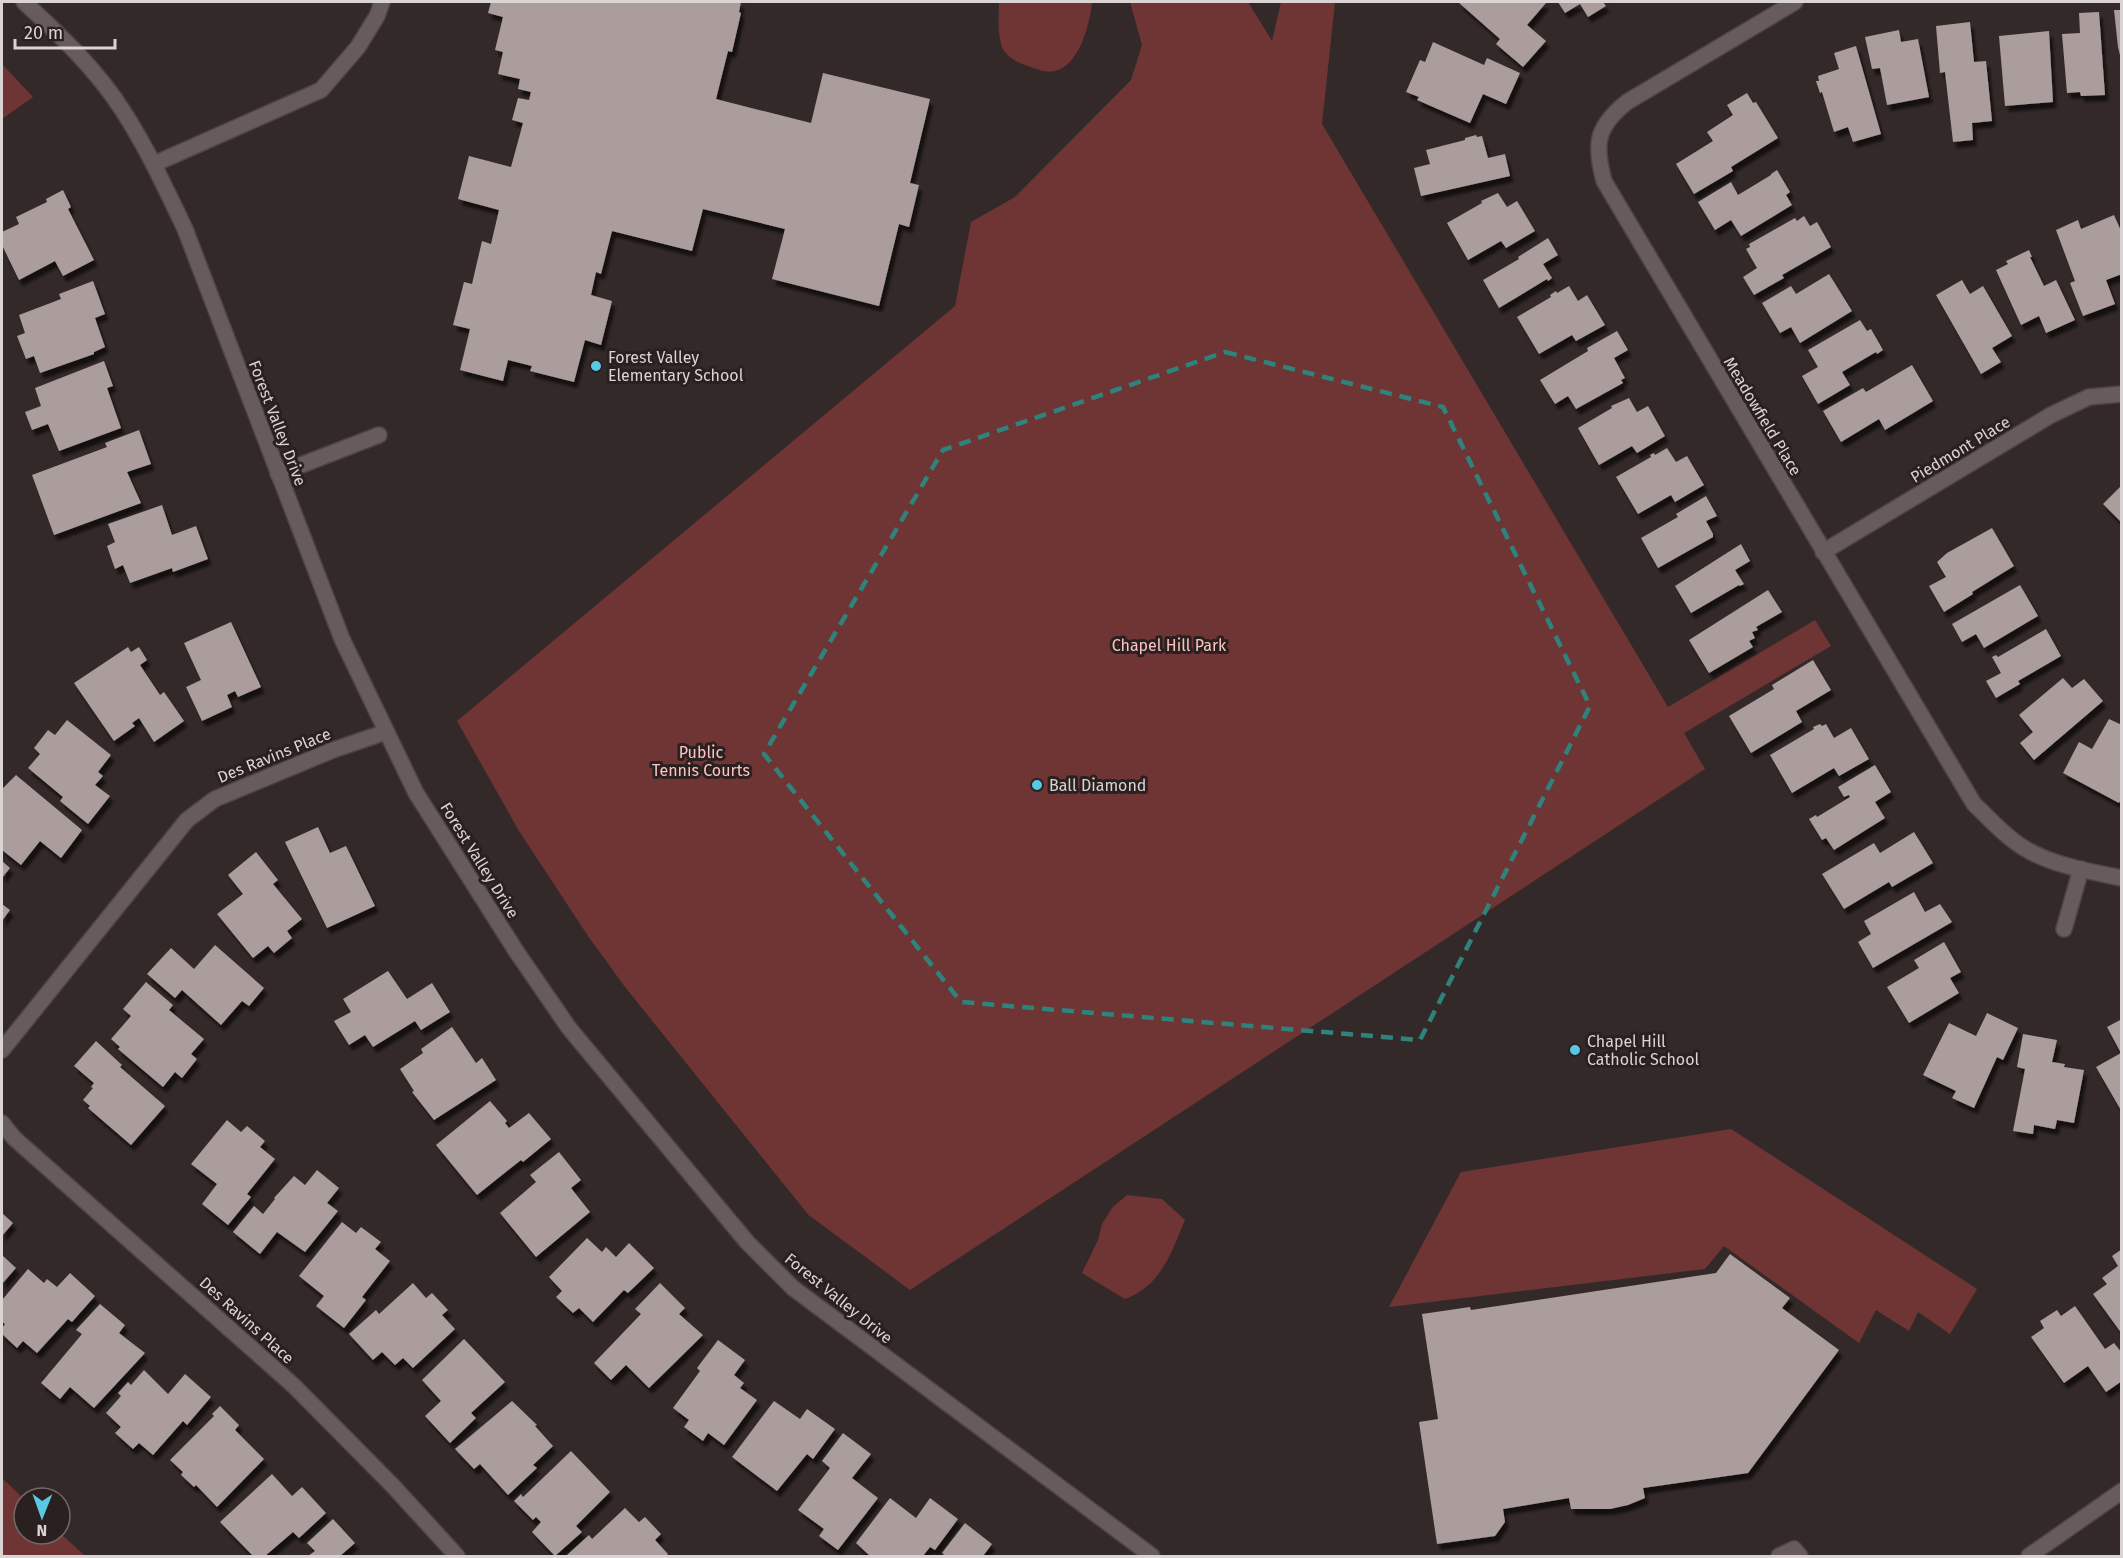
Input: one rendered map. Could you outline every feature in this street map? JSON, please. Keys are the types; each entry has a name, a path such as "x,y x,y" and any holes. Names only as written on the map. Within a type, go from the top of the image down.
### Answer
{"street":[{"name":"Forest Valley Drive","path":"24,2 83,60 123,110 154,164 185,229 342,639 386,732 416,793 516,951 569,1028 747,1242 793,1288 1152,1557"},
{"path":"154,164 321,90 358,47 382,2"},
{"name":"Meadowfield Place","path":"1795,2 1611,116 1600,133 1597,157 1604,181 1974,804 2002,832 2035,854 2081,869 2121,878"},
{"name":"Piedmont Place","path":"1823,552 2051,415 2089,397 2121,394"},
{"path":"278,474 379,435"},
{"name":"Des Ravins Place","path":"2,1050 187,820 215,799 333,750 386,732"},
{"path":"2064,929 2081,869"},
{"name":"Des Ravins Place","path":"2,1123 14,1138 294,1386 393,1486 457,1557"},
{"path":"2030,1557 2121,1491"},
{"path":"1779,1557 1797,1553"}],"highlighted area":[{"path":"1225,352 1443,407 1590,706 1420,1040 961,1002 764,754 943,450"}],"green space":[{"path":"999,2 1092,2 1086,31 1071,61 1055,71 1048,71 1020,63 1009,57 1000,42"},
{"name":"Chapel Hill Park","path":"1130,2 1248,2 1272,41 1281,2 1335,2 1322,124 1668,707 1815,620 1831,646 1684,733 1705,769 910,1290 810,1216 811,1218 625,987 588,936 519,831 457,721 955,306 971,222 1015,197 1131,80 1142,45"},
{"path":"2,64 33,97 2,119"},
{"path":"1731,1129 1977,1289 1950,1334 1918,1312 1909,1331 1876,1310 1859,1343 1724,1246 1705,1269 1389,1307 1461,1172"},
{"path":"1127,1195 1162,1199 1185,1220 1169,1256 1156,1277 1148,1286 1125,1299 1082,1273 1098,1240 1102,1224 1112,1208"},
{"path":"2,1478 12,1488 12,1546 72,1546 72,1544 85,1556 2,1556"}],"building":[{"path":"491,2 741,2 739,12 741,13 732,52 728,51 716,99 811,123 823,73 930,99 910,183 919,185 909,227 899,224 879,306 772,279 785,229 703,209 692,251 612,231 601,274 596,272 591,295 612,301 601,345 585,340 574,382 530,371 532,366 508,360 503,381 460,370 470,329 453,325 464,282 472,284 482,241 491,244 499,210 458,199 469,156 511,167 523,123 512,120 518,98 529,100 531,92 518,89 520,79 498,74 503,52 495,50 503,17 488,13"},
{"path":"1458,2 1544,2 1546,3 1527,25 1546,41 1523,67 1496,44 1500,39"},
{"path":"1558,2 1603,2 1606,6 1588,17 1580,4 1565,13"},
{"path":"2114,10 2122,10 2122,55 2118,47"},
{"path":"2099,12 2105,95 2081,96 2080,92 2067,93 2062,34 2080,33 2079,13"},
{"path":"1970,22 1974,62 1986,61 1992,121 1972,123 1973,140 1953,142 1945,72 1940,73 1936,26"},
{"path":"1899,30 1901,42 1918,39 1929,97 1887,105 1880,68 1872,69 1865,37"},
{"path":"2049,31 2053,102 2005,106 1999,36"},
{"path":"1433,42 1484,65 1487,58 1520,73 1506,104 1483,94 1470,123 1417,100 1419,97 1406,92 1420,60 1425,62"},
{"path":"1856,46 1881,134 1853,142 1848,127 1834,132 1822,92 1820,93 1816,81 1819,81 1818,76 1839,69 1834,53"},
{"path":"1747,93 1753,103 1756,102 1778,138 1731,167 1733,171 1694,194 1676,164 1713,141 1707,132 1733,115 1727,105"},
{"path":"1476,135 1477,137 1482,136 1488,158 1505,154 1510,176 1421,196 1414,168 1430,164 1426,150"},
{"path":"1777,170 1790,192 1786,195 1792,205 1741,236 1731,220 1715,230 1698,202 1731,182 1738,195"},
{"path":"63,190 71,207 68,209 94,260 63,276 55,261 19,280 2,245 2,232 19,224 16,217 47,202 46,199"},
{"path":"1498,193 1507,207 1517,201 1535,231 1506,248 1501,241 1468,260 1447,223"},
{"path":"2114,215 2122,233 2122,274 2106,280 2115,304 2083,316 2070,283 2075,281 2056,230 2078,220 2081,229"},
{"path":"1804,216 1810,226 1817,222 1831,247 1782,275 1784,278 1754,295 1743,277 1757,268 1746,249 1750,247 1749,244 1795,218 1797,221"},
{"path":"1548,238 1558,255 1543,264 1552,278 1499,308 1483,280 1519,259 1518,257"},
{"path":"2029,250 2044,286 2056,280 2075,320 2046,333 2039,316 2021,325 1996,270 2008,264 2006,261"},
{"path":"1829,274 1852,311 1800,343 1791,327 1780,333 1762,303 1791,286 1796,294"},
{"path":"1962,280 1970,294 1983,286 2012,336 1992,348 2001,362 1981,374 1936,295"},
{"path":"93,281 105,314 95,318 105,347 94,354 40,373 34,356 26,359 17,336 25,333 19,315 61,299 59,294"},
{"path":"1569,286 1578,301 1587,295 1605,325 1576,341 1572,335 1539,354 1517,317 1551,297 1550,295 1556,291 1557,293"},
{"path":"1860,320 1867,331 1871,329 1883,350 1842,372 1850,385 1818,404 1802,376 1818,367 1808,350"},
{"path":"1617,331 1628,350 1614,358 1625,378 1621,380 1623,383 1576,409 1568,396 1555,404 1540,380"},
{"path":"104,361 113,386 107,388 121,428 59,451 48,424 32,430 25,412 41,406 35,388"},
{"path":"1912,365 1933,401 1885,430 1879,419 1841,442 1823,411 1863,388 1866,392"},
{"path":"1629,398 1637,412 1648,406 1665,436 1637,453 1632,446 1599,465 1578,428 1612,408 1611,406"},
{"path":"139,430 151,464 127,472 141,503 54,535 32,475 107,447 105,443"},
{"path":"1667,448 1676,462 1687,456 1704,485 1675,502 1671,495 1638,514 1616,477 1651,457 1650,455 1654,453 1655,455"},
{"path":"2122,485 2122,523 2103,504"},
{"path":"1706,496 1717,516 1706,521 1713,537 1658,568 1641,538 1678,517 1676,514"},
{"path":"162,505 172,535 196,526 208,559 173,572 172,568 130,583 123,565 115,569 107,546 115,542 108,524"},
{"path":"1992,528 2014,566 1944,612 1929,586 1946,577 1937,562 1947,553"},
{"path":"1741,544 1750,561 1735,570 1744,584 1691,613 1675,586"},
{"path":"2020,585 2038,616 1984,648 1976,634 1962,642 1952,624"},
{"path":"1768,590 1782,612 1756,627 1758,630 1752,632 1755,638 1749,641 1753,647 1709,673 1689,640"},
{"path":"231,622 261,687 238,697 235,691 227,695 232,707 202,721 186,687 201,680 184,643"},
{"path":"2046,629 2061,656 2018,681 2020,684 1996,698 1986,681 2001,673 1992,657 1996,655 1998,657"},
{"path":"128,647 131,652 139,647 147,660 140,665 160,695 164,692 184,721 154,742 139,718 132,723 135,726 114,741 74,683"},
{"path":"1813,660 1831,690 1796,711 1802,722 1751,753 1729,716 1774,689 1772,685"},
{"path":"2063,678 2072,688 2084,679 2103,701 2034,760 2020,743 2033,732 2019,715"},
{"path":"2109,719 2122,725 2122,797 2119,803 2063,773 2079,742 2092,749"},
{"path":"67,720 111,755 98,772 103,776 95,785 110,796 88,824 60,801 63,797 28,768 40,754 34,748 48,730 55,735"},
{"path":"1820,724 1822,726 1826,724 1834,738 1851,728 1869,759 1839,776 1834,768 1792,793 1770,755"},
{"path":"1875,765 1891,792 1875,802 1885,818 1834,850 1826,838 1822,840 1809,819 1816,815 1817,817 1850,797 1849,795 1844,797 1838,787"},
{"path":"16,775 82,830 61,858 40,841 21,865 2,850 2,789"},
{"path":"318,827 330,853 346,846 375,906 327,928 285,842"},
{"path":"1914,832 1933,863 1892,887 1889,882 1844,909 1822,874 1874,843 1880,853"},
{"path":"256,852 278,880 273,884 302,919 287,931 292,938 274,953 268,946 253,958 217,914 243,894 228,875"},
{"path":"2,861 10,868 2,878"},
{"path":"1914,892 1925,912 1940,904 1952,922 1873,968 1858,942 1871,934 1864,921"},
{"path":"2,904 10,910 2,921"},
{"path":"1944,942 1961,972 1950,978 1959,993 1909,1023 1887,987 1919,968 1914,960"},
{"path":"215,945 264,988 249,1006 242,1001 221,1025 182,990 175,998 147,974 171,948 194,969"},
{"path":"388,971 407,999 432,983 450,1012 421,1030 415,1021 373,1047 365,1035 349,1045 334,1021 351,1012 343,999"},
{"path":"146,982 173,1005 169,1010 204,1039 191,1054 197,1059 182,1078 175,1072 163,1087 118,1049 120,1047 111,1039 131,1016 123,1009"},
{"path":"1987,1013 2018,1028 2003,1060 1997,1057 1974,1108 1952,1098 1956,1091 1923,1075 1949,1023 1976,1036"},
{"path":"2122,1019 2122,1112 2096,1067 2121,1053 2107,1027"},
{"path":"452,1027 476,1063 482,1058 496,1080 434,1120 412,1092 414,1091 400,1069 423,1053 421,1049"},
{"path":"2023,1034 2057,1040 2052,1062 2065,1064 2064,1067 2084,1070 2074,1123 2057,1120 2055,1129 2034,1125 2033,1134 2013,1131 2025,1069 2017,1067"},
{"path":"96,1041 122,1065 120,1067 165,1106 131,1145 88,1108 90,1106 83,1100 93,1088 91,1087 94,1083 74,1066"},
{"path":"490,1101 507,1121 505,1123 509,1128 529,1113 551,1139 477,1195 436,1145"},
{"path":"227,1120 241,1132 247,1126 265,1141 260,1147 275,1159 247,1194 251,1197 228,1225 202,1204 217,1184 191,1164"},
{"path":"559,1152 581,1180 571,1188 590,1212 536,1257 500,1213 536,1182 530,1175"},
{"path":"317,1170 339,1188 327,1203 338,1211 305,1252 277,1232 260,1254 233,1232 254,1206 263,1214 294,1176 305,1185"},
{"path":"2,1213 13,1223 2,1236"},
{"path":"342,1222 356,1233 361,1227 381,1242 375,1249 390,1261 362,1297 366,1300 344,1328 316,1306 324,1296 299,1276"},
{"path":"587,1238 602,1252 606,1247 616,1257 629,1243 654,1268 628,1293 624,1290 593,1322 579,1308 573,1313 556,1297 562,1291 549,1277"},
{"path":"2122,1249 2122,1334 2093,1294 2107,1284 2102,1278 2118,1266 2112,1256"},
{"path":"1730,1254 1790,1298 1782,1308 1839,1350 1748,1473 1643,1488 1645,1498 1610,1509 1571,1509 1569,1498 1503,1509 1505,1522 1495,1536 1437,1544 1419,1422 1438,1419 1422,1314 1470,1307 1471,1310 1716,1273"},
{"path":"2,1255 16,1268 2,1284"},
{"path":"28,1269 44,1283 47,1279 57,1287 70,1273 95,1296 72,1322 68,1319 37,1353 23,1341 17,1348 2,1334 5,1324 2,1322 2,1300"},
{"path":"413,1283 426,1298 432,1293 448,1310 442,1315 455,1329 413,1368 403,1358 395,1365 382,1352 373,1360 349,1334 376,1310 379,1314"},
{"path":"660,1283 685,1308 679,1314 703,1335 649,1388 626,1365 611,1380 594,1363 641,1314 635,1309"},
{"path":"100,1304 125,1325 119,1333 145,1353 94,1408 70,1387 60,1399 41,1383 82,1334 76,1330"},
{"path":"2075,1306 2105,1349 2114,1343 2122,1353 2122,1381 2106,1392 2088,1366 2064,1383 2031,1337 2044,1328 2040,1321 2057,1310 2061,1316"},
{"path":"464,1339 505,1382 471,1413 476,1418 450,1443 425,1416 441,1401 422,1380"},
{"path":"718,1340 745,1360 734,1375 744,1383 740,1388 757,1400 724,1445 708,1433 703,1441 684,1427 689,1420 673,1408 700,1371 697,1368"},
{"path":"144,1370 168,1394 185,1374 211,1397 187,1425 183,1421 153,1455 139,1443 133,1449 115,1433 121,1427 106,1413 121,1396 118,1393 128,1382 131,1385"},
{"path":"512,1401 537,1425 535,1426 553,1446 533,1465 537,1468 508,1495 480,1464 474,1469 455,1449"},
{"path":"774,1401 800,1419 807,1409 835,1429 813,1459 807,1454 777,1491 732,1457"},
{"path":"220,1406 239,1425 235,1430 264,1459 217,1507 196,1485 194,1487 181,1475 183,1472 170,1460 214,1416 212,1414"},
{"path":"843,1433 871,1454 852,1478 878,1498 838,1550 819,1536 824,1529 798,1510 830,1468 822,1461"},
{"path":"571,1451 610,1492 576,1526 582,1532 555,1556 532,1532 541,1522 536,1517 533,1520 514,1501 521,1494 523,1497"},
{"path":"272,1474 292,1496 302,1487 326,1513 299,1538 293,1532 265,1556 253,1556 220,1522"},
{"path":"890,1498 916,1518 930,1498 958,1519 935,1550 930,1547 923,1556 870,1556 856,1543"},
{"path":"625,1508 639,1522 645,1517 661,1534 655,1540 668,1554 666,1556 566,1556 589,1535 592,1539"},
{"path":"333,1519 355,1543 340,1556 308,1556 315,1551 307,1543"},
{"path":"965,1523 992,1544 983,1556 942,1556 944,1554 942,1553"}],"place":[{"name":"Forest Valley Elementary School","path":"596,366"},
{"name":"Ball Diamond","path":"1037,785"},
{"name":"Chapel Hill Catholic School","path":"1575,1050"}],"park label":[{"name":"Public Tennis Courts","path":"701,761"}]}
